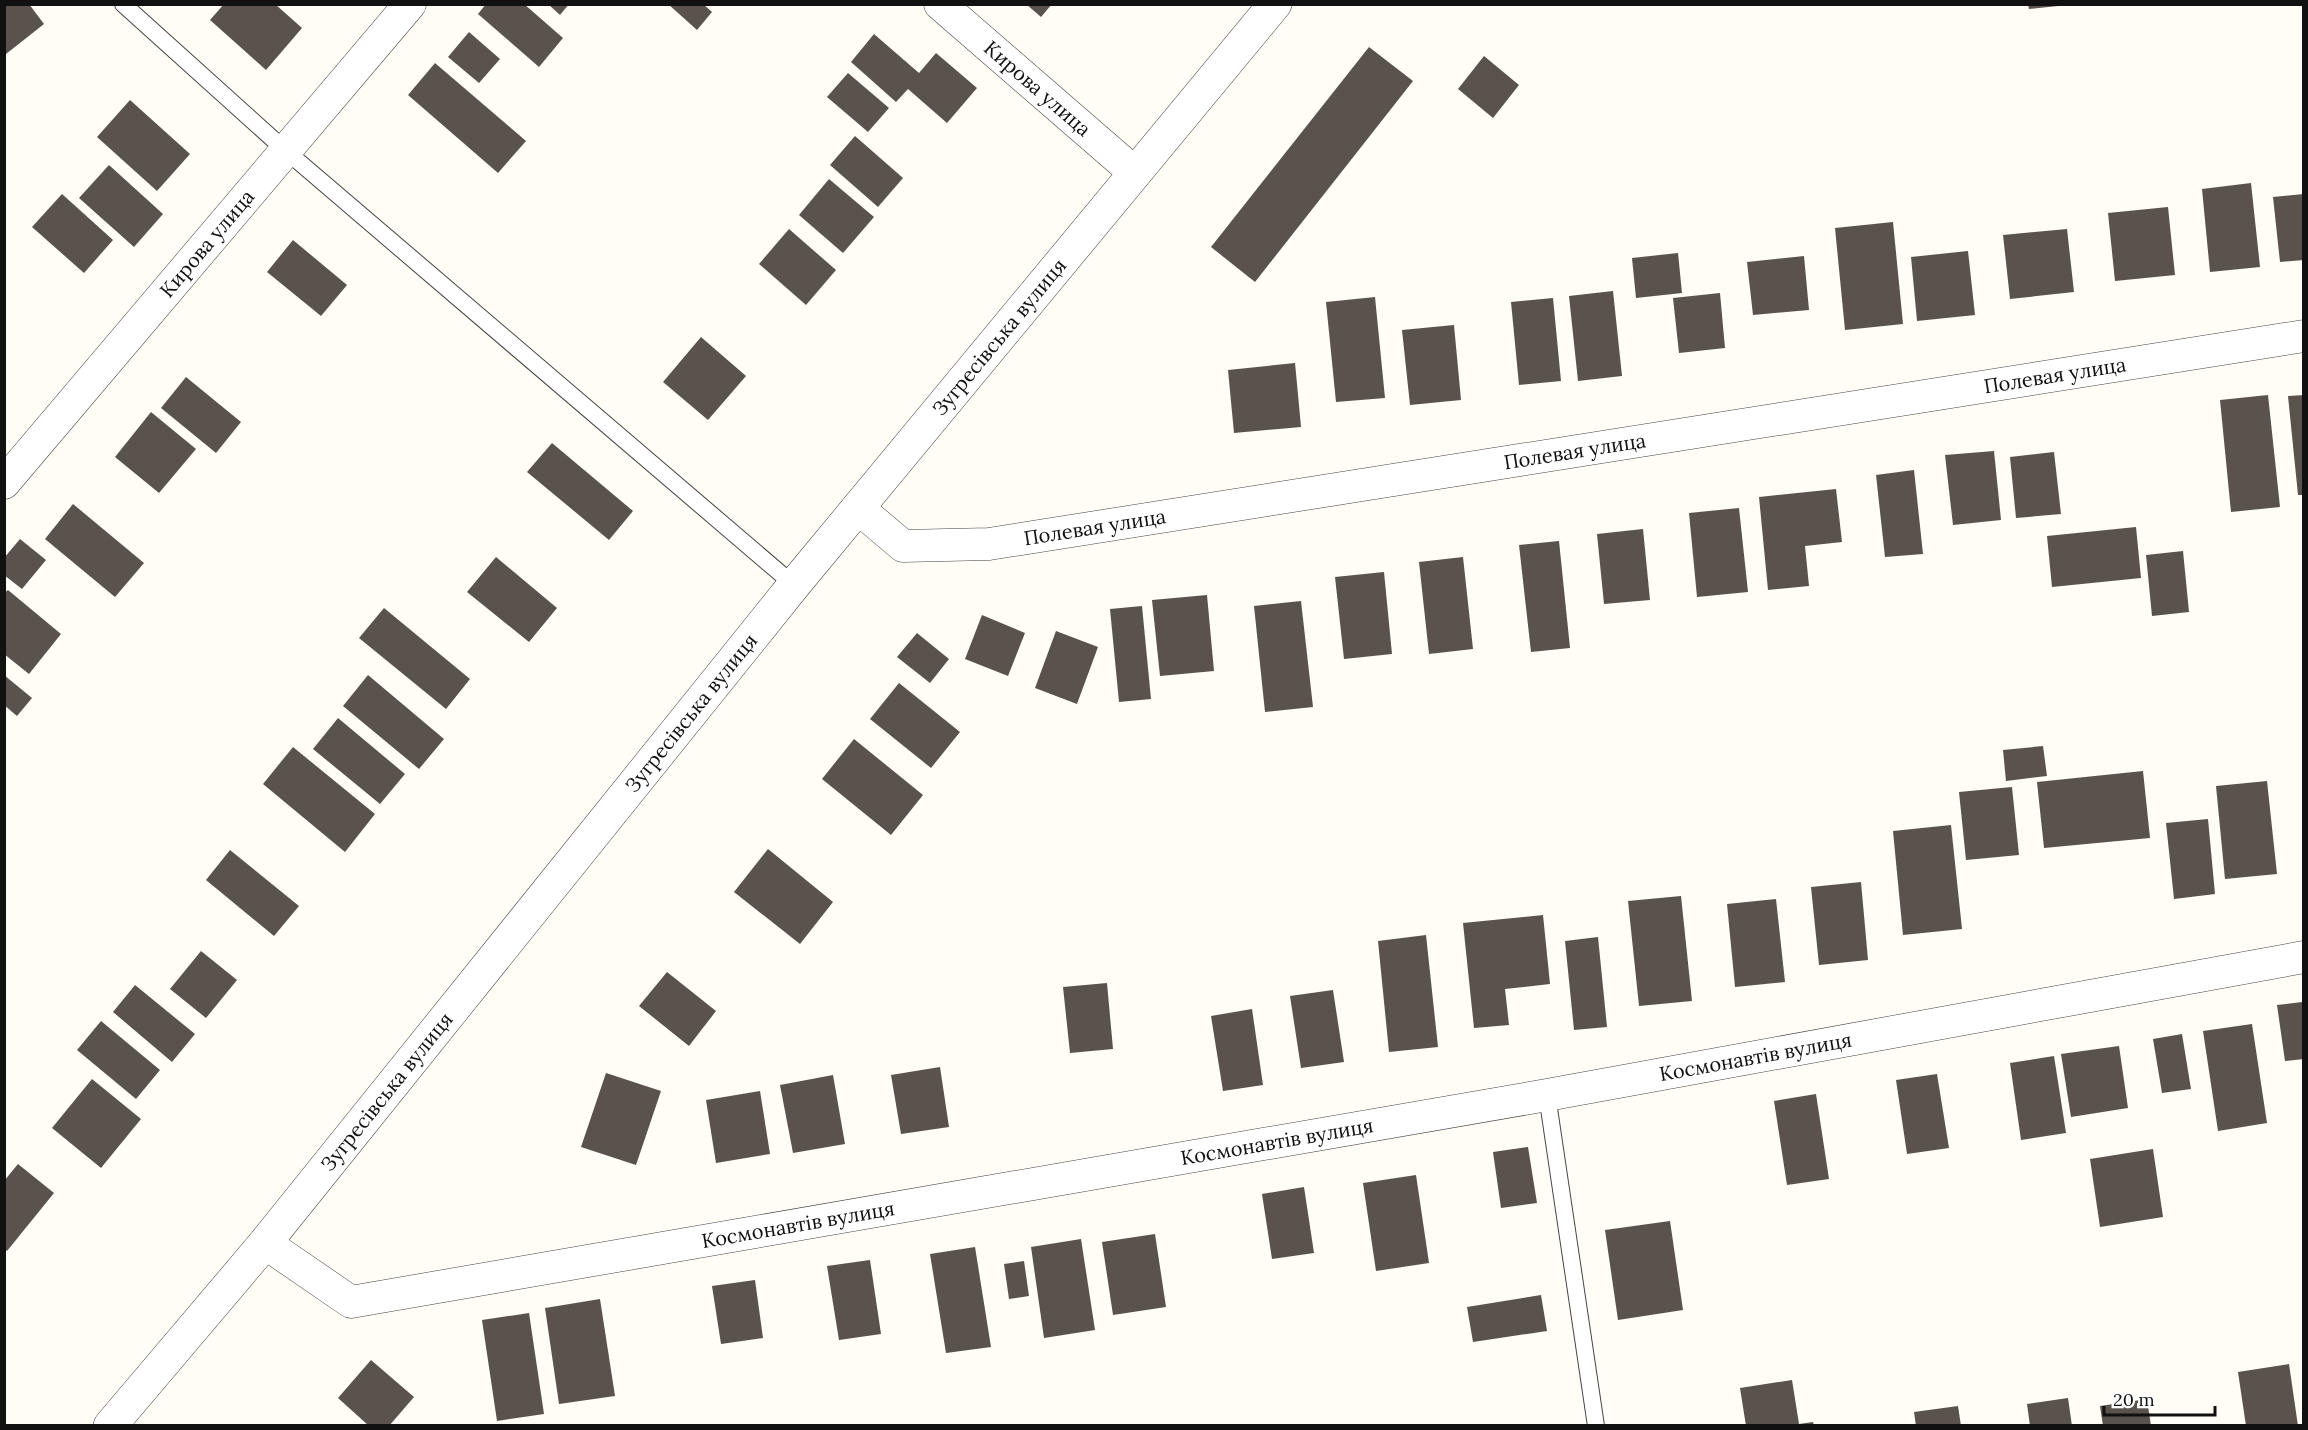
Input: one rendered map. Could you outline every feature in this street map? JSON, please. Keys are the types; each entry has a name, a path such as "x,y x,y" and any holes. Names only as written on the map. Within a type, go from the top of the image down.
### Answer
{"street":[{"name":"Кирова улица","path":"4,483 410,4"},
{"name":"Кирова улица","path":"940,4 1135,173"},
{"name":"Зугресівська вулиця","path":"110,1425 265,1243 794,585 1275,4"},
{"name":"Полевая улица","path":"858,508 903,546 989,544 2304,336"},
{"name":"Космонавтів вулиця","path":"265,1243 351,1302 1547,1095 2304,957"}],"lane":[{"path":"123,4 285,150 794,585"},
{"path":"1547,1095 1596,1425"}],"building":[{"path":"4,4 29,4 44,24 6,54 4,52"},
{"path":"224,4 275,4 302,28 266,70 210,20"},
{"path":"486,4 524,4 563,38 539,67 478,14"},
{"path":"548,4 569,4 560,15"},
{"path":"668,4 703,4 712,12 697,30"},
{"path":"1026,4 1052,4 1041,17"},
{"path":"2028,4 2057,4 2058,6 2029,9"},
{"path":"469,32 500,59 479,83 448,57"},
{"path":"874,34 919,73 936,53 977,88 947,123 908,89 896,102 851,62"},
{"path":"1369,47 1413,81 1255,282 1211,247"},
{"path":"1484,56 1519,85 1493,118 1458,89"},
{"path":"435,63 526,141 498,173 408,95"},
{"path":"848,73 889,108 868,132 827,97"},
{"path":"130,100 190,154 157,191 97,137"},
{"path":"855,136 903,178 878,207 830,165"},
{"path":"109,165 163,214 134,247 79,198"},
{"path":"829,179 874,217 843,253 799,215"},
{"path":"2251,183 2260,267 2210,272 2202,189"},
{"path":"62,194 113,240 84,273 32,227"},
{"path":"2304,194 2304,260 2280,262 2273,197"},
{"path":"2168,207 2175,275 2115,281 2108,213"},
{"path":"1893,222 1903,324 1845,330 1835,228"},
{"path":"789,229 836,270 806,305 759,264"},
{"path":"2067,229 2074,292 2010,299 2003,235"},
{"path":"293,240 347,285 321,316 267,272"},
{"path":"1968,251 1975,315 1917,321 1911,257"},
{"path":"1678,253 1682,293 1636,298 1632,258"},
{"path":"1804,256 1809,310 1753,315 1747,262"},
{"path":"1613,291 1622,376 1578,381 1569,296"},
{"path":"1720,293 1725,348 1679,353 1673,298"},
{"path":"1375,297 1385,398 1336,402 1326,302"},
{"path":"1553,298 1561,381 1519,385 1511,302"},
{"path":"1454,325 1461,400 1410,405 1402,330"},
{"path":"701,337 746,376 708,420 663,382"},
{"path":"1295,363 1301,427 1234,433 1228,370"},
{"path":"186,377 241,422 216,453 161,408"},
{"path":"2268,395 2280,507 2231,512 2220,400"},
{"path":"2304,395 2304,495 2298,495 2288,396"},
{"path":"151,412 196,449 159,493 115,457"},
{"path":"552,443 633,511 609,540 527,472"},
{"path":"1994,451 2001,520 1953,525 1945,455"},
{"path":"2054,452 2061,514 2016,518 2010,457"},
{"path":"1914,470 1923,554 1885,557 1876,475"},
{"path":"1836,489 1842,542 1805,546 1809,586 1768,590 1759,497"},
{"path":"73,504 144,563 115,597 45,539"},
{"path":"1739,508 1748,592 1697,597 1689,513"},
{"path":"2136,527 2141,578 2052,587 2047,536"},
{"path":"1643,529 1650,600 1604,604 1597,534"},
{"path":"20,539 46,560 22,589 4,575 4,558"},
{"path":"1559,541 1570,648 1531,652 1519,545"},
{"path":"2183,551 2189,612 2152,616 2146,555"},
{"path":"496,557 557,608 529,642 467,592"},
{"path":"1463,557 1473,649 1429,654 1419,562"},
{"path":"1384,572 1392,654 1344,659 1335,577"},
{"path":"8,590 61,634 29,674 4,654 4,593"},
{"path":"1207,595 1214,671 1160,676 1152,600"},
{"path":"1301,601 1313,707 1265,712 1254,606"},
{"path":"1142,606 1151,699 1119,702 1110,609"},
{"path":"384,608 470,679 446,709 359,638"},
{"path":"982,615 1025,633 1008,676 965,659"},
{"path":"1056,631 1098,647 1077,704 1035,688"},
{"path":"917,633 949,659 930,683 897,657"},
{"path":"4,675 32,698 17,716 4,705"},
{"path":"368,675 444,739 419,769 343,706"},
{"path":"899,683 960,732 931,768 870,719"},
{"path":"338,718 405,774 380,804 313,749"},
{"path":"854,739 923,795 891,835 822,779"},
{"path":"2043,746 2047,776 2006,781 2003,750"},
{"path":"293,747 375,814 345,852 263,784"},
{"path":"2143,771 2150,838 2044,848 2037,782"},
{"path":"2267,781 2277,874 2225,879 2216,786"},
{"path":"2012,787 2019,855 1966,860 1959,792"},
{"path":"2208,819 2215,894 2174,899 2166,823"},
{"path":"1951,825 1962,929 1903,935 1893,831"},
{"path":"768,849 833,902 800,944 734,892"},
{"path":"230,850 299,906 274,936 206,880"},
{"path":"1861,882 1868,960 1819,965 1811,887"},
{"path":"1681,896 1692,1001 1639,1006 1628,901"},
{"path":"1776,899 1785,982 1735,987 1727,904"},
{"path":"1543,915 1550,984 1505,989 1509,1025 1474,1028 1463,923"},
{"path":"1426,935 1438,1047 1389,1052 1378,941"},
{"path":"1598,937 1607,1027 1574,1030 1565,941"},
{"path":"201,951 237,980 206,1018 170,989"},
{"path":"667,972 716,1011 689,1046 639,1006"},
{"path":"1107,983 1113,1049 1070,1053 1063,987"},
{"path":"135,985 195,1034 172,1062 113,1012"},
{"path":"1333,990 1344,1062 1301,1068 1290,996"},
{"path":"2302,1002 2304,1059 2285,1061 2277,1005"},
{"path":"1252,1009 1263,1085 1223,1091 1211,1016"},
{"path":"101,1021 160,1070 136,1099 77,1050"},
{"path":"2252,1024 2267,1123 2218,1131 2203,1031"},
{"path":"2182,1034 2191,1089 2162,1093 2153,1039"},
{"path":"2119,1046 2128,1108 2071,1117 2061,1054"},
{"path":"2054,1056 2066,1133 2021,1140 2010,1063"},
{"path":"940,1067 949,1127 901,1134 891,1075"},
{"path":"606,1073 661,1091 636,1165 581,1147"},
{"path":"1937,1074 1949,1148 1907,1154 1896,1080"},
{"path":"833,1075 845,1144 793,1153 780,1085"},
{"path":"92,1079 141,1119 101,1168 52,1128"},
{"path":"760,1091 770,1154 716,1163 706,1100"},
{"path":"1816,1094 1829,1179 1787,1185 1774,1101"},
{"path":"1528,1147 1537,1203 1501,1208 1493,1152"},
{"path":"2153,1149 2163,1217 2100,1227 2090,1159"},
{"path":"18,1164 54,1193 7,1251 4,1249 4,1181"},
{"path":"1416,1175 1429,1263 1376,1271 1363,1183"},
{"path":"1304,1187 1314,1253 1272,1259 1262,1194"},
{"path":"1670,1221 1683,1310 1618,1320 1605,1230"},
{"path":"1155,1234 1166,1307 1113,1315 1102,1242"},
{"path":"1081,1239 1095,1330 1044,1338 1031,1247"},
{"path":"975,1247 991,1347 946,1353 930,1254"},
{"path":"870,1260 881,1334 839,1340 827,1266"},
{"path":"1024,1261 1029,1296 1009,1299 1004,1264"},
{"path":"755,1280 763,1338 721,1344 712,1286"},
{"path":"1541,1295 1547,1331 1473,1342 1467,1307"},
{"path":"600,1299 615,1396 559,1404 545,1308"},
{"path":"529,1313 544,1414 497,1421 482,1320"},
{"path":"371,1360 414,1397 389,1426 369,1426 338,1398"},
{"path":"2289,1364 2298,1426 2246,1426 2238,1372"},
{"path":"1792,1380 1799,1424 1813,1422 1814,1426 1746,1426 1740,1388"},
{"path":"2068,1398 2072,1426 2030,1426 2027,1404"},
{"path":"2147,1399 2151,1426 2103,1426 2100,1406"},
{"path":"1958,1406 1961,1426 1916,1426 1914,1412"}]}
